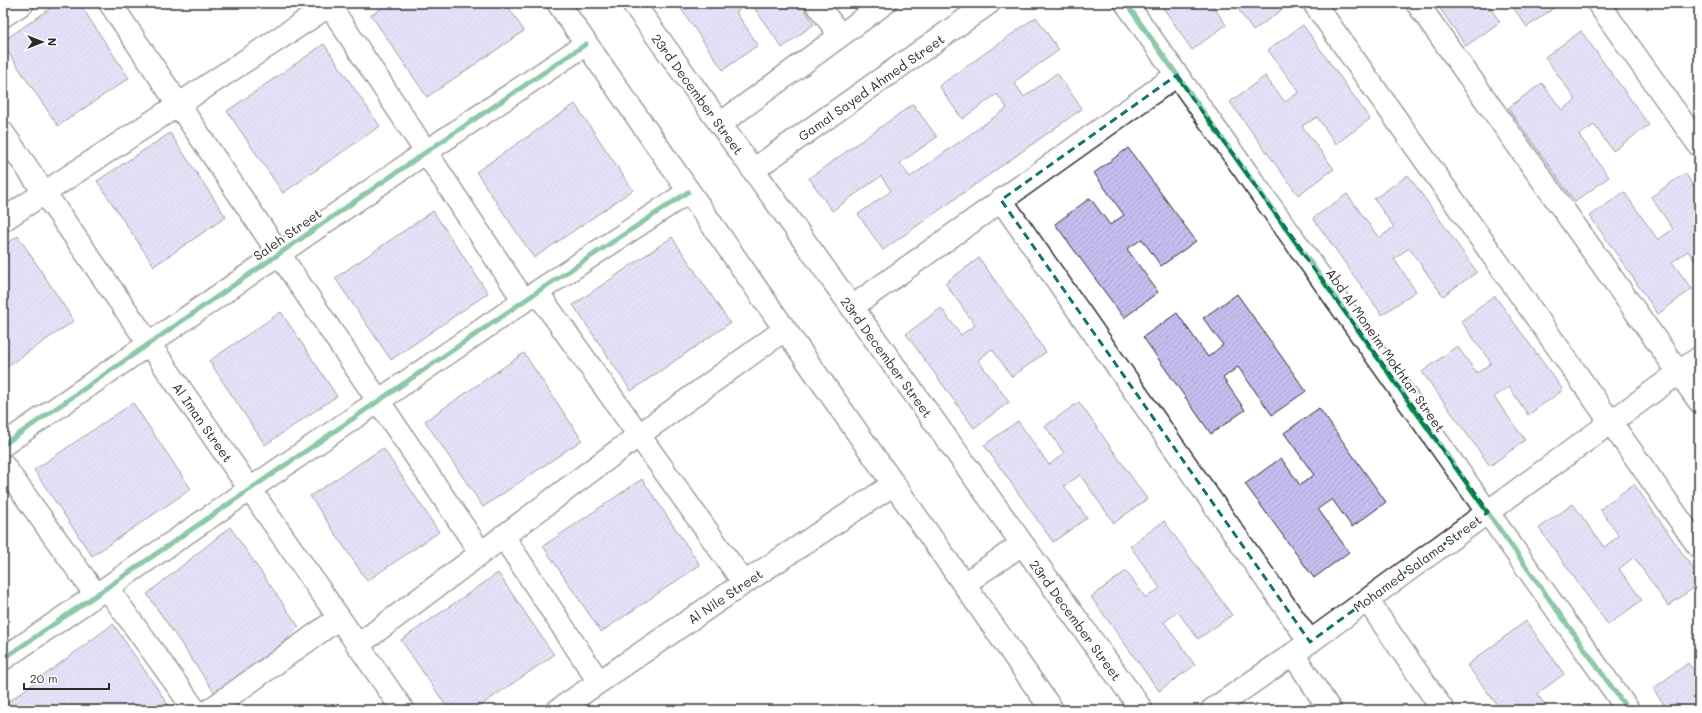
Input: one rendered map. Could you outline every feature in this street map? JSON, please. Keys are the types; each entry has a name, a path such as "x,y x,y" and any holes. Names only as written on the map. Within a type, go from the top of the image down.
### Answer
{"street":[{"path":"3,16 23,3"},
{"path":"110,3 481,553"},
{"path":"558,3 784,330 1052,710"},
{"name":"23rd December Street","path":"633,3 1142,710"},
{"path":"816,3 840,35"},
{"path":"720,124 885,3"},
{"name":"Gamal Sayed Ahmed Street","path":"753,170 989,3"},
{"name":"Abd Al Moneim Mokhtar Street","path":"1126,3 1628,710"},
{"path":"1314,3 1699,547"},
{"path":"1417,3 1699,401"},
{"path":"1598,3 1699,145"},
{"path":"3,220 330,4 426,152 531,297 639,435 744,583"},
{"name":"Saleh Street","path":"5,440 586,44"},
{"path":"852,307 1177,75"},
{"name":"Al Iman Street","path":"3,133 403,710"},
{"path":"3,659 378,401 688,192"},
{"path":"1001,200 1301,648 1330,710"},
{"path":"358,645 639,435 784,330"},
{"name":"Mohamed Salama Street","path":"1212,710 1301,648 1699,358"},
{"path":"3,465 195,710"},
{"name":"Al Nile Street","path":"558,710 744,583 894,484"},
{"path":"504,536 599,682"},
{"path":"964,584 1022,544"},
{"path":"1367,600 1443,710"},
{"path":"210,710 339,618"}],"highlighted area":[{"path":"1177,75 1488,512 1310,642 1001,200"}],"building":[{"path":"58,3 79,3 129,78 58,126 3,45 3,41"},
{"path":"389,3 506,3 524,31 427,97 371,15"},
{"path":"677,3 748,3 736,12 758,45 723,70"},
{"path":"751,3 800,3 814,24 782,48"},
{"path":"1160,3 1211,3 1226,25 1192,50"},
{"path":"1234,3 1285,3 1287,6 1253,31"},
{"path":"1436,3 1487,3 1500,22 1466,46"},
{"path":"1510,3 1561,3 1527,27"},
{"path":"1036,17 1059,50 1014,82 1024,97 1057,73 1082,109 883,250 858,214 891,191 881,176 832,211 809,178 913,104 937,137 900,163 910,177 1007,108 997,94 962,119 939,86"},
{"path":"1303,25 1370,119 1336,144 1317,117 1302,126 1334,169 1298,195 1230,102 1265,76 1285,102 1299,92 1268,50"},
{"path":"1581,31 1649,125 1613,151 1594,125 1579,135 1609,177 1575,202 1508,108 1542,83 1562,110 1576,100 1545,57"},
{"path":"324,44 380,126 283,193 227,111"},
{"path":"575,104 633,190 534,258 476,172"},
{"path":"170,133 226,217 154,266 97,181"},
{"path":"1128,148 1196,241 1161,266 1142,239 1127,249 1158,292 1124,318 1055,224 1090,198 1110,225 1124,215 1094,173"},
{"path":"1685,173 1699,194 1699,267 1688,251 1672,262 1692,289 1658,314 1590,216 1624,192 1658,240 1673,229 1651,197"},
{"path":"1408,175 1477,272 1443,296 1409,248 1394,259 1416,291 1382,315 1313,218 1347,194 1379,238 1394,227 1374,199"},
{"path":"433,211 488,293 391,360 335,278"},
{"path":"18,236 74,321 3,369 3,246"},
{"path":"672,237 730,323 631,391 573,305"},
{"path":"979,258 1046,352 1012,377 992,349 978,360 1009,402 974,428 906,334 941,308 961,335 975,325 945,283"},
{"path":"1237,294 1306,391 1272,415 1238,367 1223,378 1245,410 1211,434 1143,337 1177,313 1208,357 1223,345 1203,318"},
{"path":"1495,296 1563,390 1528,415 1509,387 1494,397 1525,440 1490,466 1422,372 1457,346 1477,373 1491,363 1461,321"},
{"path":"281,312 337,396 265,445 209,361"},
{"path":"524,353 582,440 483,507 425,421"},
{"path":"1079,402 1147,499 1114,523 1080,475 1064,486 1087,518 1053,542 984,445 1018,421 1049,465 1064,453 1045,426"},
{"path":"133,403 191,489 92,556 34,470"},
{"path":"1319,408 1386,502 1352,527 1332,499 1318,509 1349,552 1314,578 1245,484 1281,458 1300,485 1314,475 1284,433"},
{"path":"383,448 439,532 367,581 310,496"},
{"path":"642,479 700,565 601,632 543,546"},
{"path":"1634,484 1699,577 1699,584 1668,606 1634,557 1619,569 1642,600 1608,625 1539,528 1573,504 1604,547 1619,536 1600,509"},
{"path":"1164,521 1232,615 1198,639 1178,612 1164,622 1195,665 1159,691 1091,597 1126,571 1146,598 1160,588 1130,546"},
{"path":"230,527 299,627 221,702 147,594"},
{"path":"498,573 554,655 474,710 449,710 401,640"},
{"path":"1526,621 1564,674 1537,694 1549,710 1501,710 1467,665"},
{"path":"113,624 172,710 11,710 7,703"},
{"path":"1699,632 1699,648 1692,637"},
{"path":"1688,663 1699,678 1699,710 1668,710 1653,689"}],"cycle path":[{"path":"1126,3 1628,710"},
{"path":"3,445 426,152 586,44"},
{"path":"3,659 537,292 688,192"}]}
